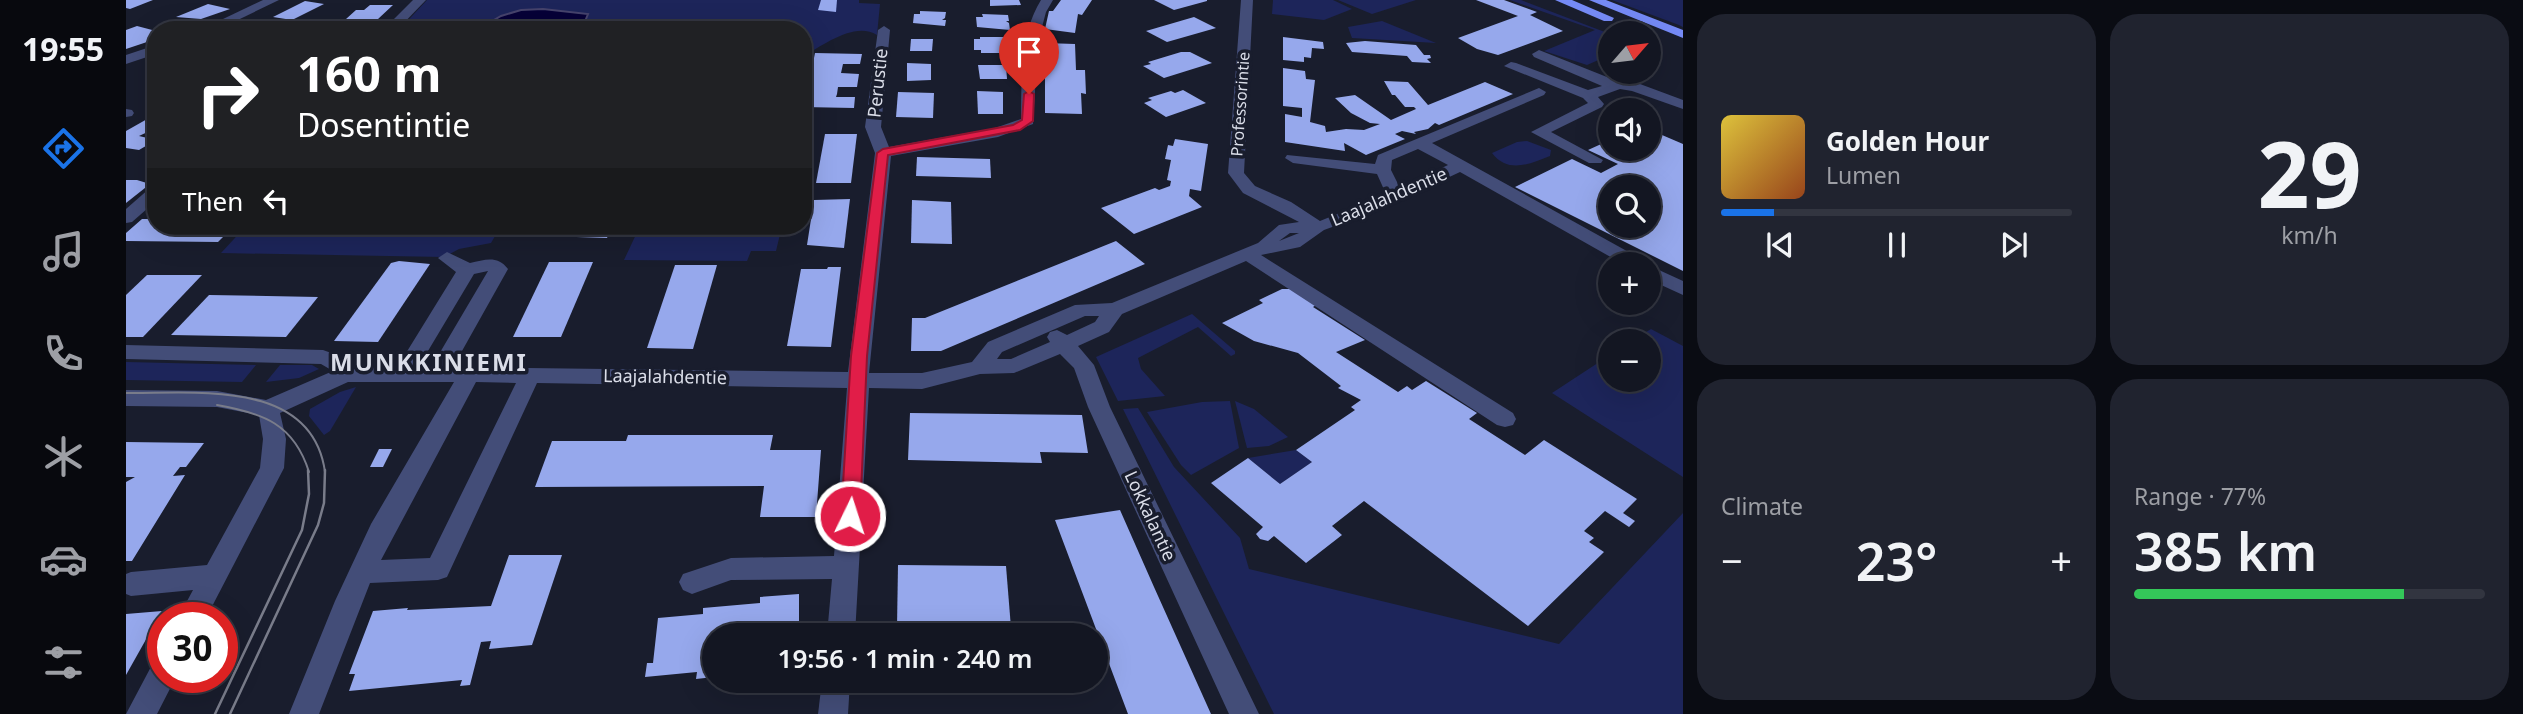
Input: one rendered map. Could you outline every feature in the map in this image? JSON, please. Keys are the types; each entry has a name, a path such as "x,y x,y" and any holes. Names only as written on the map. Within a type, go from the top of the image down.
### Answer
{"highway":[{"path":"1561,0 1614,21"},
{"path":"1595,0 1683,34"},
{"path":"1661,40 1683,49"}],"street":[{"path":"226,21 273,0"},
{"path":"398,21 420,0"},
{"path":"883,153 998,132 1028,121 1032,41 1041,8 1046,0"},
{"name":"Professorintie","path":"1247,0 1236,173 1244,185 1261,197 1278,202 1318,227"},
{"name":"Perustie","path":"842,623 858,405 857,380 883,153 873,127 884,30"},
{"path":"126,60 147,52"},
{"path":"1539,54 1613,85 1635,87 1683,105"},
{"path":"1511,66 1588,95 1597,104 1539,130 1545,136 1595,160"},
{"path":"1588,95 1613,85"},
{"path":"1395,195 1383,170 1384,158 1539,92"},
{"path":"1419,143 1523,198 1615,252"},
{"path":"1293,158 1383,170"},
{"name":"Laajalahdentie","path":"980,367 995,347 1082,310 1115,309 1256,250 1294,244 1318,227 1460,166"},
{"name":"Professorintie","path":"1261,197 1267,208 1291,225"},
{"path":"126,218 147,200"},
{"name":"Laajalahdentie","path":"1256,250 1276,233 1291,225 1318,227"},
{"path":"1256,250 1505,419"},
{"path":"447,258 467,270"},
{"path":"404,373 467,270 490,264 499,270 438,374"},
{"path":"1661,278 1683,289"},
{"name":"Laajalahdentie","path":"268,409 327,380 348,374 922,381 980,367 1014,366 1101,327 1115,309"},
{"name":"Lokkalantie","path":"1045,326 1083,365 1104,418 1244,714"},
{"path":"126,352 323,357 338,363 348,374"},
{"path":"304,714 380,532 469,375"},
{"path":"362,572 438,569 530,375"},
{"path":"126,398 217,399 268,409 276,451 272,468 200,602"},
{"path":"692,582 731,569 847,567"},
{"path":"131,584 214,576"},
{"path":"141,714 152,693"},
{"path":"833,714 835,693"}],"shaded area":[{"path":"427,0 859,0 859,3 880,4 877,35 868,31 849,33 812,51 812,21 407,21"},
{"path":"1273,0 1333,0 1352,9 1324,20 1272,14"},
{"path":"1338,0 1416,0 1372,14"},
{"path":"1510,0 1521,0 1598,29 1598,60 1587,65 1544,51 1595,30"},
{"path":"1612,0 1683,0 1683,27 1679,25"},
{"path":"543,9 588,14 587,21 492,21 521,10"},
{"path":"1382,21 1436,43 1352,38 1348,27"},
{"path":"1527,141 1551,150 1550,156 1527,164 1512,165 1492,153 1517,142"},
{"path":"238,235 496,235 491,243 459,249 444,257 221,253"},
{"path":"636,235 780,235 776,251 751,251 747,261 624,260"},
{"path":"1192,314 1235,351 1235,354 1231,356 1198,327 1138,358 1141,369 1165,396 1118,401 1096,357"},
{"path":"1661,334 1683,346 1683,477 1552,393 1598,363 1598,392 1661,392"},
{"path":"126,362 256,365 242,382 126,380"},
{"path":"280,365 312,365 319,369 299,378 266,382"},
{"path":"356,387 330,431 324,435 309,416 310,409 340,392"},
{"path":"1230,401 1239,448 1191,475 1181,465 1147,412 1202,402"},
{"path":"1235,401 1254,409 1288,437 1269,446 1247,448"},
{"path":"1138,408 1174,467 1240,538 1249,569 1559,644 1683,513 1683,714 1274,714 1123,409"},
{"path":"1296,450 1312,462 1280,484 1248,458"}],"building":[{"path":"126,0 153,0 130,9 126,8"},
{"path":"821,0 837,0 836,12 818,10"},
{"path":"990,0 1019,0 1021,5 990,6"},
{"path":"1061,0 1092,0 1082,15 1078,14 1075,33 1045,29 1049,11 1053,11"},
{"path":"1154,0 1207,0 1207,1 1174,10"},
{"path":"1476,0 1504,0 1537,12 1530,15 1563,31 1498,55 1477,49 1458,38 1518,16"},
{"path":"305,1 324,4 292,20 273,17"},
{"path":"208,4 230,9 201,19 176,17"},
{"path":"370,5 393,5 378,19 346,19 356,10 364,10"},
{"path":"920,11 946,12 942,20 946,20 945,26 913,23 914,14 920,14"},
{"path":"982,14 1008,15 1009,21 1006,21 1010,30 977,27 976,17 983,17"},
{"path":"1194,17 1216,28 1167,42 1146,31"},
{"path":"137,26 147,29 147,42 126,49 126,30"},
{"path":"1007,37 1008,44 1004,45 1008,46 1009,53 981,53 981,50 974,50 974,39"},
{"path":"1283,37 1323,42 1324,49 1312,48 1311,58 1304,57 1304,62 1283,60"},
{"path":"911,39 933,39 932,51 910,51"},
{"path":"1365,41 1416,45 1424,55 1430,55 1431,58 1427,59 1431,63 1412,62 1407,56 1352,52 1346,43"},
{"path":"1045,43 1075,44 1076,70 1085,70 1086,94 1081,93 1082,114 1045,113"},
{"path":"1190,52 1212,63 1164,78 1143,66 1151,64 1148,62"},
{"path":"815,53 862,54 860,64 843,64 841,73 859,74 857,87 838,87 836,97 855,97 854,108 812,107"},
{"path":"907,63 931,64 931,80 907,81"},
{"path":"978,65 1006,65 1007,79 980,79"},
{"path":"1283,68 1305,71 1306,79 1315,80 1310,122 1325,126 1326,132 1364,130 1380,124 1370,123 1351,113 1335,98 1355,95 1391,120 1416,109 1405,107 1392,95 1384,81 1408,82 1428,105 1485,82 1513,94 1439,125 1435,123 1428,129 1414,132 1416,134 1402,131 1395,134 1405,139 1366,155 1344,143 1345,151 1285,142 1285,114 1302,117 1302,108 1283,106"},
{"path":"1183,90 1206,103 1166,117 1144,103 1152,100 1148,98"},
{"path":"977,91 1003,92 1003,114 978,114"},
{"path":"898,92 934,93 933,118 896,117"},
{"path":"147,119 147,132 139,136 147,138 147,145 139,150 126,148 126,131"},
{"path":"825,134 857,134 851,183 816,183"},
{"path":"1661,135 1683,144 1683,271 1661,260 1661,252 1645,252 1617,238 1661,238 1661,175 1598,175 1598,228 1515,187 1572,159 1601,173 1618,164 1612,161 1661,161"},
{"path":"1175,139 1208,144 1201,191 1190,189 1189,196 1202,207 1134,234 1101,208 1155,188 1159,190 1170,186 1171,181 1167,180 1171,160 1165,159 1168,145 1173,146"},
{"path":"1598,145 1598,155 1588,150"},
{"path":"917,157 990,159 991,178 916,176"},
{"path":"126,180 147,183 147,186 126,203"},
{"path":"850,199 844,248 807,245 809,235 812,235 814,200"},
{"path":"912,200 951,202 952,244 911,243"},
{"path":"142,219 147,219 147,235 225,235 218,242 126,241 126,233"},
{"path":"546,235 608,235 607,238"},
{"path":"1116,241 1145,264 941,351 911,351 912,318 925,318"},
{"path":"399,261 430,264 378,342 334,341 391,263"},
{"path":"549,262 593,262 561,337 513,337"},
{"path":"675,265 717,265 693,349 647,348"},
{"path":"841,267 831,347 787,346 801,269"},
{"path":"147,275 202,275 143,337 126,337 126,295"},
{"path":"1282,289 1291,289 1316,305 1313,307 1365,340 1336,352 1398,392 1407,386 1412,390 1426,381 1477,413 1469,419 1525,455 1544,440 1637,499 1623,513 1635,521 1629,527 1605,511 1584,531 1594,538 1589,542 1604,552 1528,626 1364,501 1332,526 1342,535 1306,563 1274,536 1268,541 1260,539 1256,534 1263,527 1211,483 1248,458 1280,484 1312,462 1296,450 1355,410 1351,407 1361,400 1338,388 1341,386 1298,353 1254,341 1222,323 1263,303 1259,300"},
{"path":"209,295 318,297 286,337 171,335"},
{"path":"910,413 1082,415 1088,453 1040,452 1042,463 908,460"},
{"path":"628,435 773,435 770,450 821,450 816,517 760,517 764,486 535,487 552,441 626,441"},
{"path":"126,442 204,443 186,467 180,467 173,476 185,475 132,561 126,561 126,482 135,477 126,477"},
{"path":"379,449 392,449 383,467 370,467"},
{"path":"1120,510 1211,714 1128,714 1108,661 1108,623 1094,623 1055,520"},
{"path":"509,555 562,555 532,645 489,649 491,641 481,642 470,685 460,686 462,680 349,691 355,674 349,674 373,611 491,606"},
{"path":"898,565 1006,566 1011,623 897,623"},
{"path":"799,594 799,623 702,623 702,678 696,679 697,672 645,677 647,663 653,663 658,618 703,614 703,608 760,603 760,597"},
{"path":"147,612 147,638 126,675 126,614"}],"tram line":[{"path":"126,393 215,394 246,398 274,406 298,420 316,442 325,472"},
{"path":"217,405 249,412 275,424 295,442 309,472"},
{"path":"215,714 302,530 309,494 308,470"},
{"path":"230,714 318,525 324,503 325,472"}],"district":[{"name":"MUNKKINIEMI","path":"429,363"}],"route":[{"path":"850,516 859,356 883,153 1016,128 1028,121 1029,94"}]}
